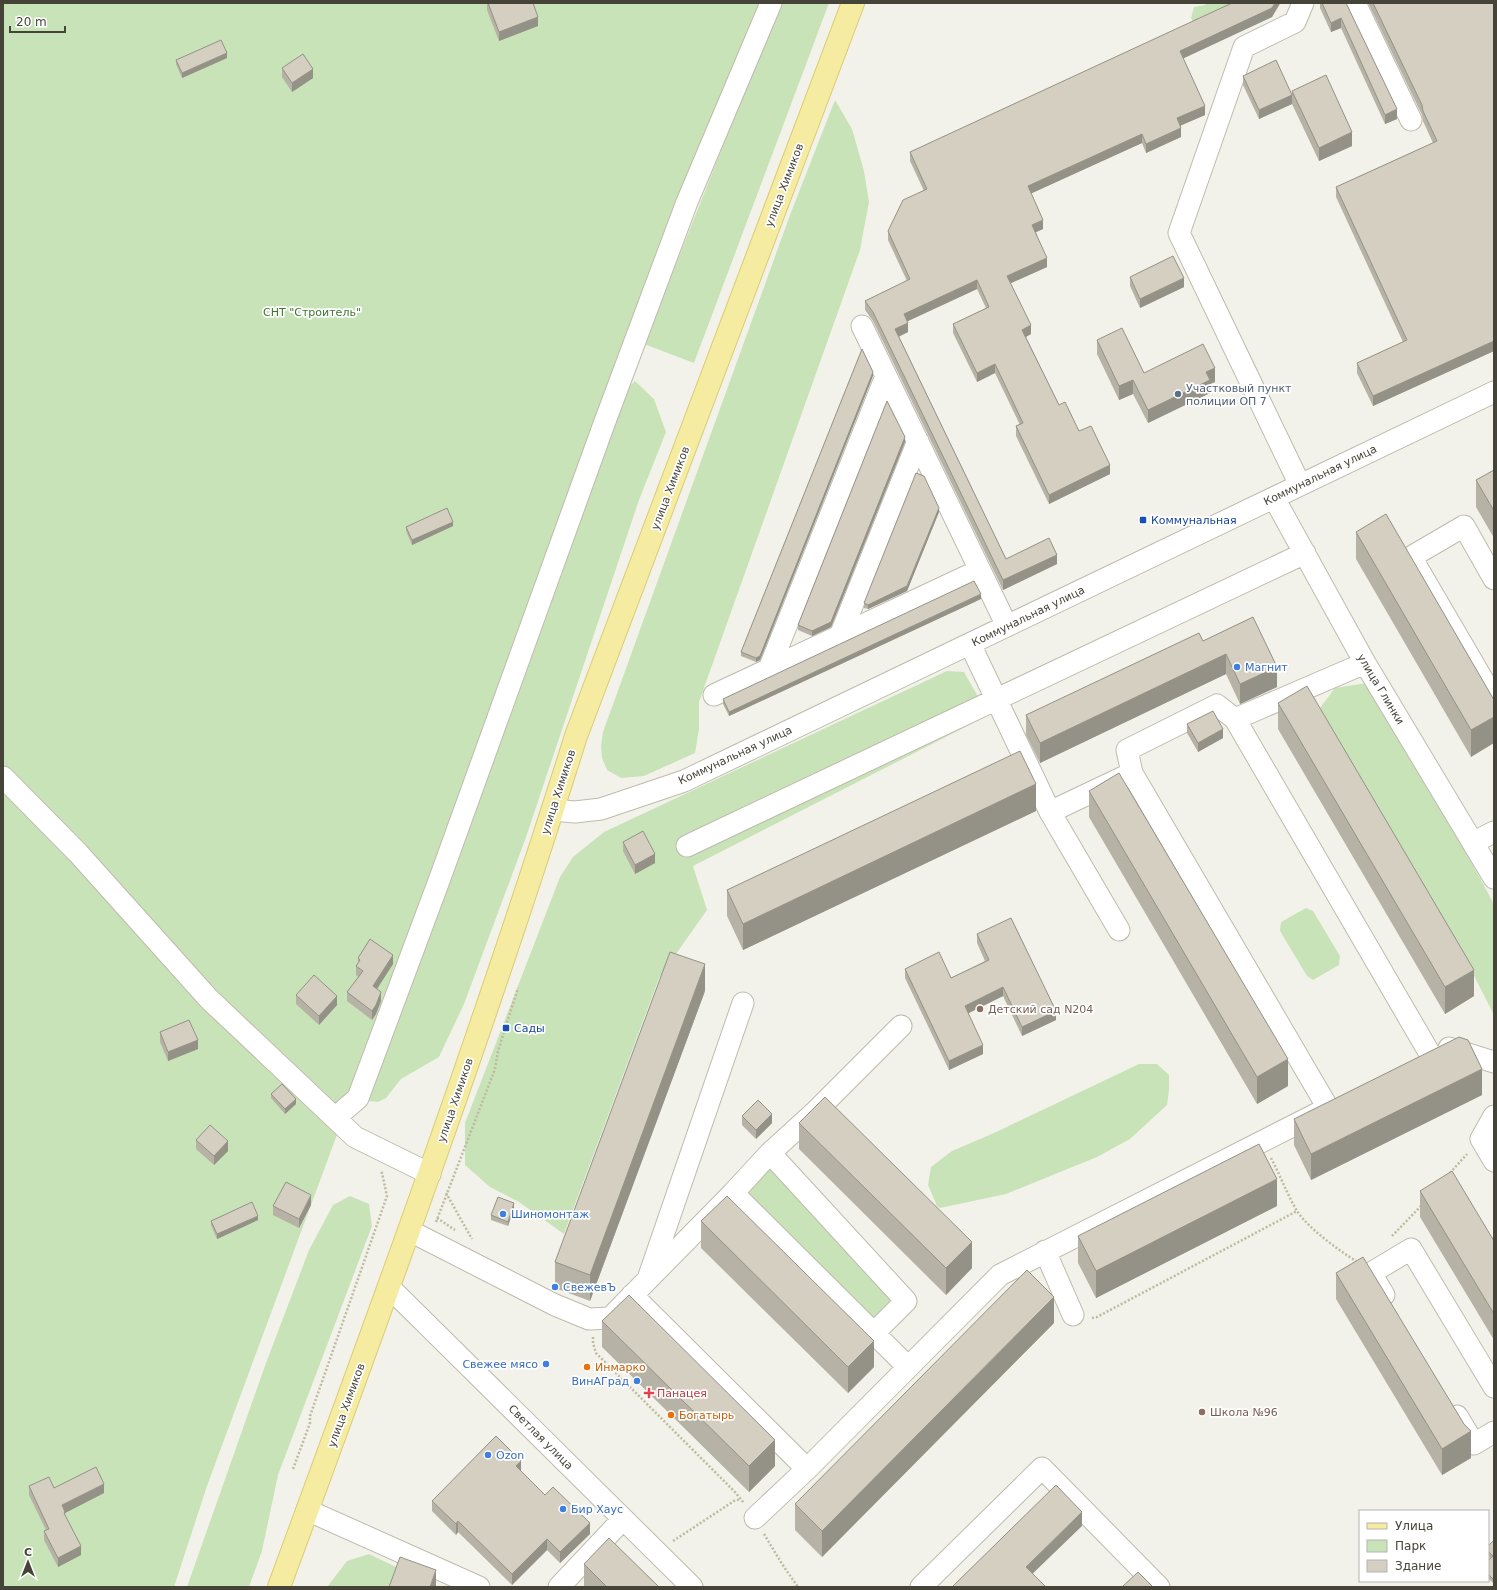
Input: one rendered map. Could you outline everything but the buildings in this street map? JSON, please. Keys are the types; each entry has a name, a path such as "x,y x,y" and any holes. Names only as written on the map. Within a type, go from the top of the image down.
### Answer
{"main road":[{"name":"улица Химиков","path":"279,1587 430,1174 553,810 576,736 853,3"}],"street":[{"path":"335,1118 358,1098 438,885 607,416 685,209 771,3"},
{"path":"1300,485 1179,233 1244,47 1296,22 1303,3"},
{"path":"1355,3 1411,120"},
{"path":"862,326 1007,626"},
{"path":"769,669 886,376"},
{"name":"Коммунальная улица","path":"553,810 575,812 601,809 684,781 1494,392"},
{"path":"840,636 918,441"},
{"name":"улица Глинки","path":"1274,498 1365,663 1474,842 1494,878"},
{"path":"1494,579 1464,526 1411,557 1494,698"},
{"path":"687,846 1304,553"},
{"path":"714,695 980,570"},
{"path":"970,644 1050,812 1120,930"},
{"path":"1235,719 1365,663"},
{"path":"755,1518 1000,1275 1335,1104 1132,773 1127,750 1217,705 1235,719 1423,1058 1446,1047 1494,1062"},
{"path":"1050,812 1132,773"},
{"path":"3,777 78,853 209,999 355,1137 430,1174"},
{"path":"1474,842 1494,832"},
{"path":"647,1280 743,1003"},
{"path":"410,1231 555,1305 589,1319 610,1318 734,1194 770,1153 816,1111 901,1026"},
{"path":"1494,1116 1481,1139 1494,1161"},
{"path":"770,1153 906,1301 874,1333"},
{"path":"734,1194 908,1367"},
{"path":"1395,1314 1371,1273 1411,1249 1494,1387"},
{"path":"1045,1251 1073,1315"},
{"name":"Светлая улица","path":"389,1287 692,1587"},
{"path":"632,1295 807,1468"},
{"path":"1449,1403 1474,1444 1494,1432"},
{"path":"921,1587 1042,1468 1159,1587"},
{"path":"307,1510 475,1586"},
{"path":"559,1587 623,1519"}],"path":[{"path":"431,1242 437,1218 495,1069 498,1051 518,988"},
{"path":"1445,1179 1481,1139"},
{"path":"1263,1141 1297,1211 1307,1223 1343,1253 1359,1262 1371,1273"},
{"path":"293,1470 310,1423 310,1416 387,1196 382,1173 376,1170"},
{"path":"446,1194 474,1244 468,1239"},
{"path":"1390,1238 1425,1201"},
{"path":"1073,1315 1079,1320 1097,1317 1297,1211"},
{"path":"437,1218 456,1231"},
{"path":"594,1319 593,1343 596,1353 741,1499 755,1518 782,1564 798,1587"},
{"path":"656,1552 734,1501 741,1499"}],"green space":[{"name":"СНТ \"Строитель\"","path":"3,3 768,3 667,243 207,1486 174,1587 3,1587"},
{"path":"780,3 829,3 694,363 644,344"},
{"path":"1205,3 1236,3 1195,26 1191,18 1194,7 1205,5"},
{"path":"835,100 852,129 864,171 869,202 860,250 699,702 699,729 695,753 644,776 621,778 607,770 602,758 601,746 603,732 790,215"},
{"path":"635,381 654,399 666,432 639,500 525,840 464,1004 439,1057 401,1079 386,1098 378,1102 368,1101 619,396"},
{"path":"947,671 964,672 980,700 981,719 693,866 707,910 659,978 564,1234 519,1202 490,1187 465,1165 465,1123 560,877 573,857 604,832"},
{"path":"1367,683 1422,772 1494,904 1494,1015 1470,968 1320,708 1335,688"},
{"path":"1306,908 1313,911 1340,956 1339,965 1313,980 1307,976 1280,931 1281,922"},
{"path":"1139,1064 1157,1064 1169,1075 1169,1090 1167,1105 1130,1139 1097,1157 1006,1194 940,1208 937,1206 928,1185 931,1167 952,1151 994,1133"},
{"path":"769,1168 897,1298 873,1321 746,1190"},
{"path":"350,1196 369,1204 372,1226 278,1475 262,1551 249,1587 187,1587 266,1363 309,1250 333,1205"},
{"path":"369,1554 398,1568 394,1587 327,1587 347,1561"}],"place":[{"name":"Участковый пункт полиции ОП 7","path":"1178,394"},
{"name":"Коммунальная","path":"1143,520"},
{"name":"Магнит","path":"1237,667"},
{"name":"Детский сад N204","path":"980,1009"},
{"name":"Сады","path":"506,1028"},
{"name":"Шиномонтаж","path":"503,1214"},
{"name":"СвежевЪ","path":"555,1287"},
{"name":"Свежее мясо","path":"546,1364"},
{"name":"Инмарко","path":"587,1367"},
{"name":"ВинАГрад","path":"637,1381"},
{"name":"Панацея","path":"649,1393"},
{"name":"Школа №96","path":"1202,1412"},
{"name":"Богатырь","path":"671,1415"},
{"name":"Ozon","path":"488,1455"},
{"name":"Бир Хаус","path":"563,1509"}]}
